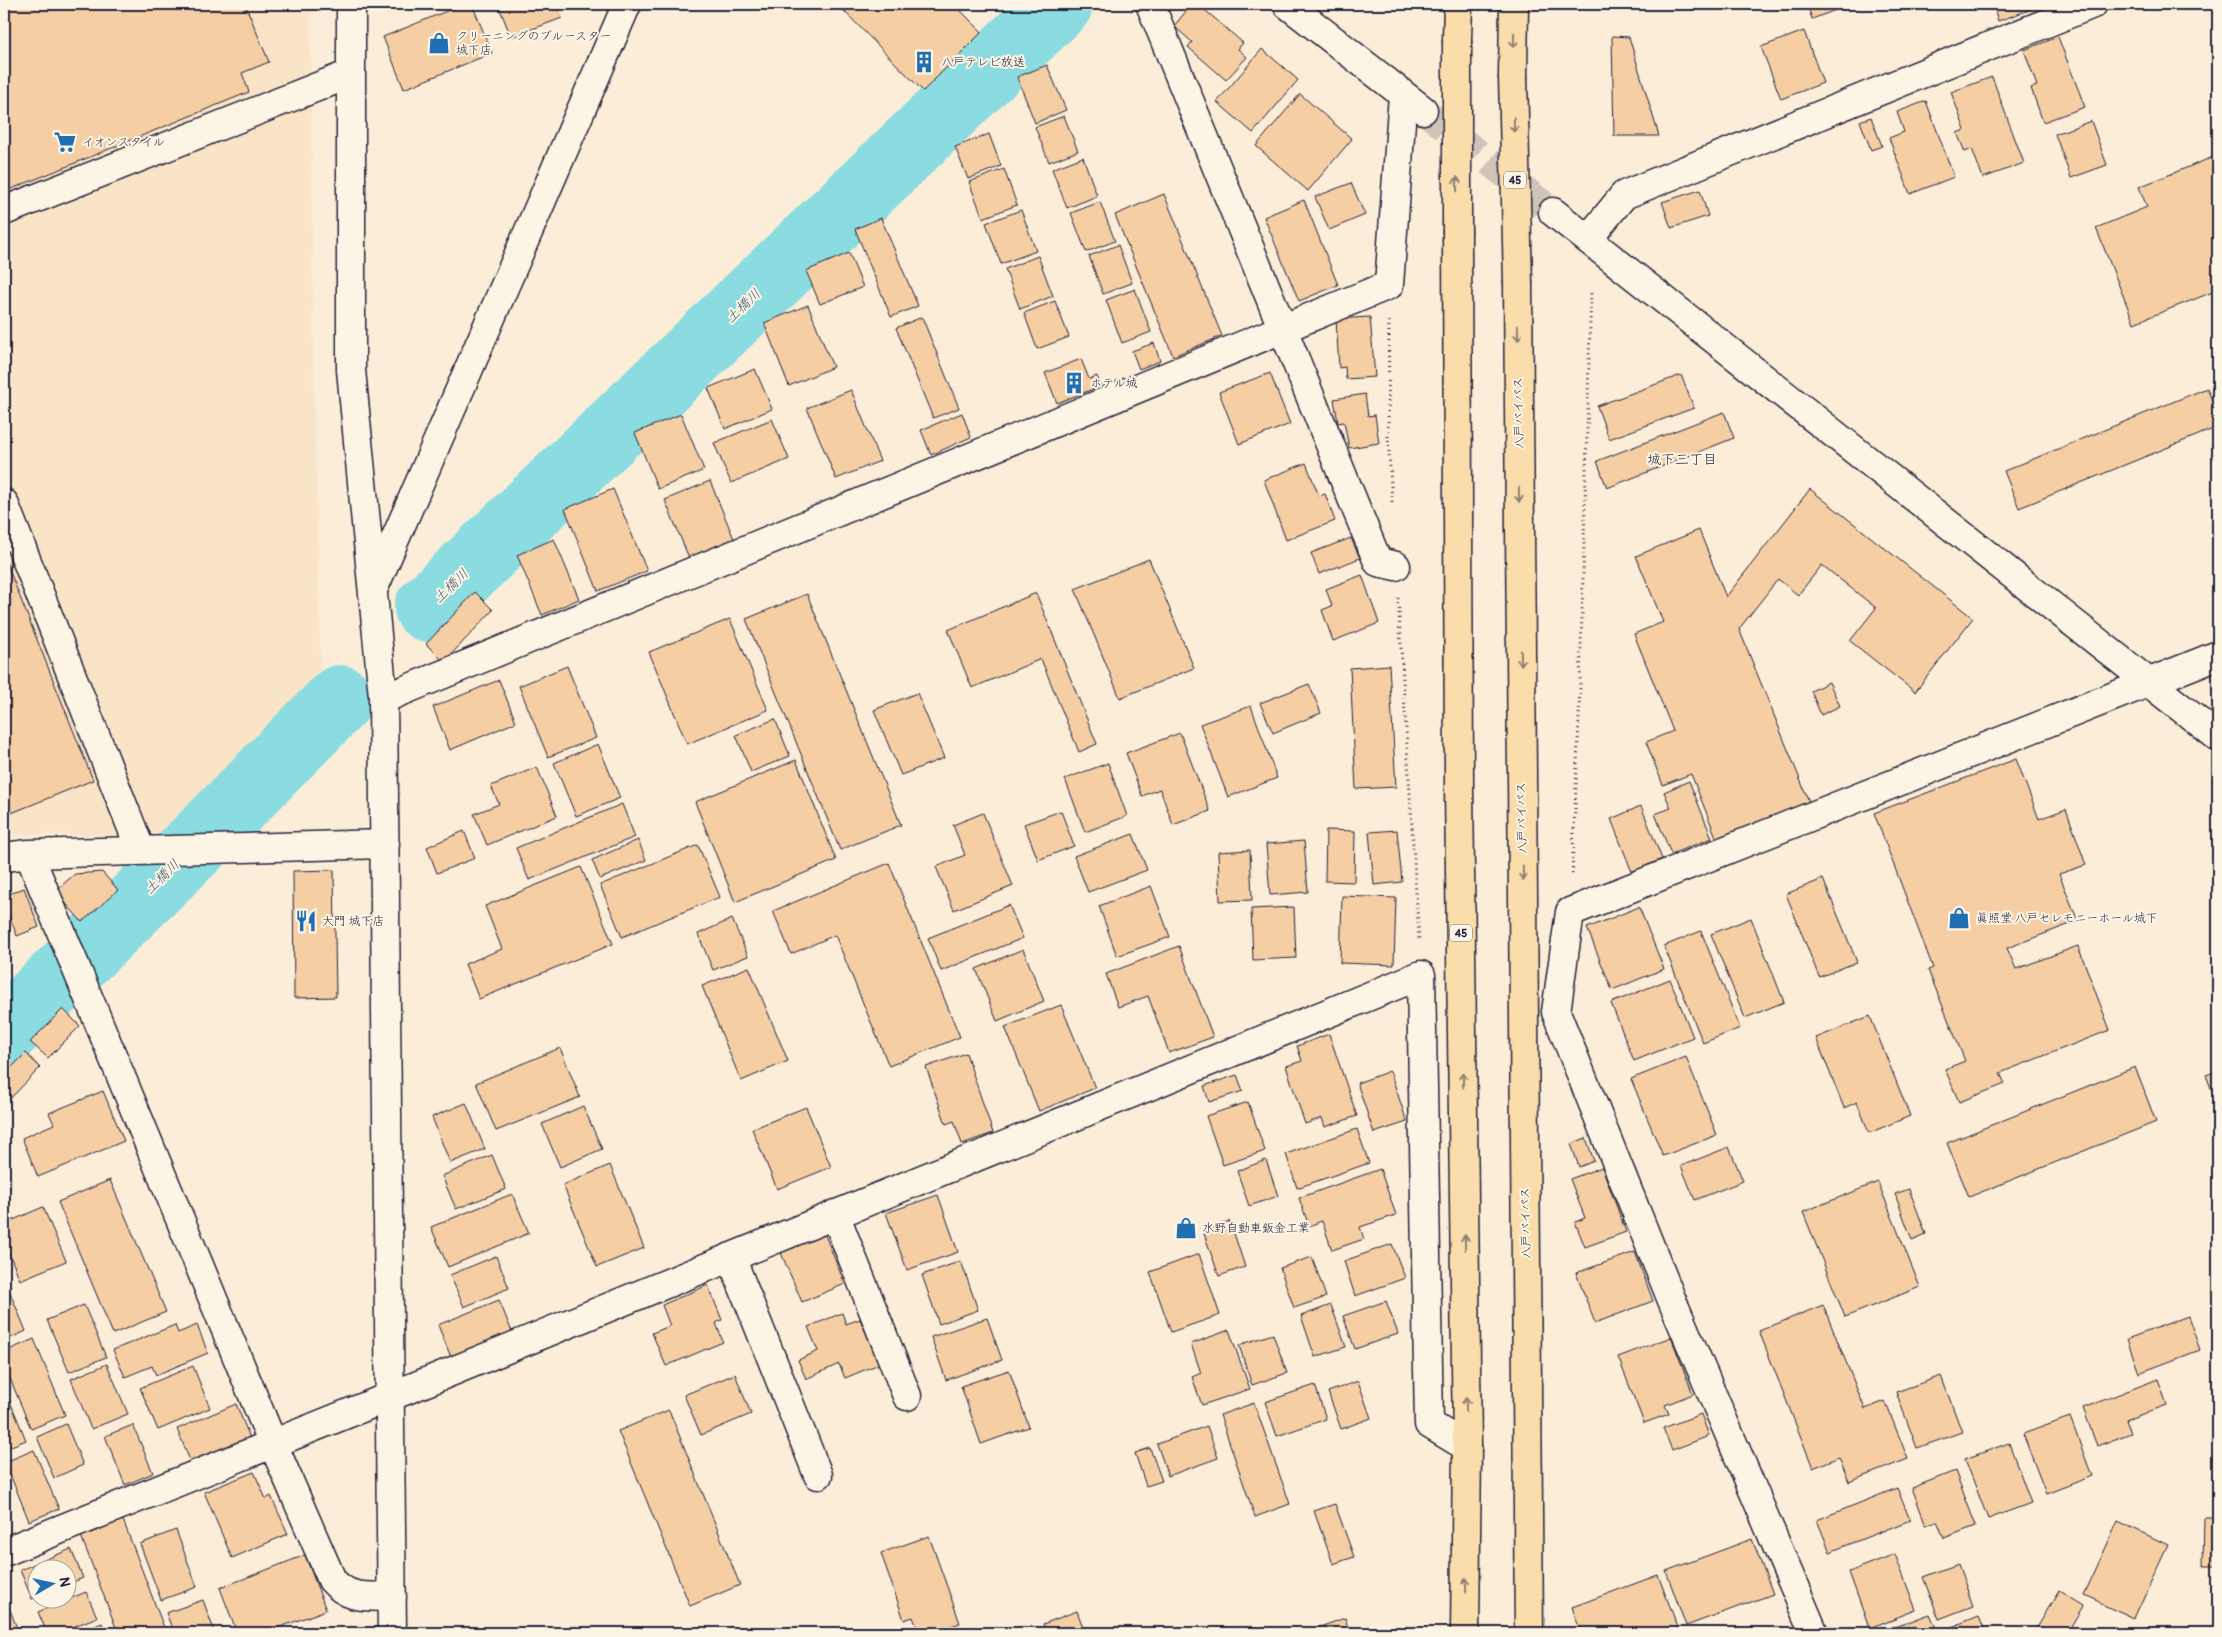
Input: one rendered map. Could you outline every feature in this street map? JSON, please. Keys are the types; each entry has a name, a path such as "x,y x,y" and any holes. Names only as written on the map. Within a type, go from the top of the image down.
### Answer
{"highway":[{"name":"45","path":"1458,4 1459,778 1467,1447 1465,1633"},
{"name":"八戸バイパス","path":"1514,4 1513,76 1518,284 1529,1633"}],"street":[{"path":"351,4 352,370 383,697 392,1633"},
{"path":"372,593 627,4"},
{"path":"1150,4 1378,562 1396,566"},
{"path":"383,697 1389,285 1413,102 1287,4"},
{"path":"1588,239 1624,195 2092,4"},
{"path":"4,211 350,74"},
{"path":"1553,212 2218,737"},
{"path":"4,504 141,851"},
{"path":"1814,1633 1671,1298 1556,1012 1570,912 2218,655"},
{"path":"385,844 16,855 74,963 273,1444 332,1580 342,1591 357,1596 392,1597"},
{"path":"4,1552 731,1258 1421,975 1429,1424 1467,1447"},
{"path":"835,1214 906,1396"},
{"path":"731,1258 818,1475"}],"path":[{"path":"1389,285 1388,436 1392,506"},
{"path":"1570,912 1581,680 1592,291"},
{"path":"1396,566 1421,975"}],"shaded area":[{"path":"4,4 310,4 314,409 321,685 177,836 11,834 4,836"}],"building":[{"name":"イオンスタイル","path":"4,4 245,4 269,62 242,73 249,92 4,192"},
{"path":"464,4 472,4 492,53 404,89 383,37"},
{"path":"498,4 556,4 562,18 511,37"},
{"name":"八戸テレビ放送","path":"837,4 954,4 982,32 923,91"},
{"path":"1192,4 1198,4 1243,43 1238,49 1247,57 1226,80 1188,47 1192,42 1174,26"},
{"path":"1807,4 1846,4 1846,6 1812,19"},
{"path":"1993,4 2027,4 2029,10 1998,21"},
{"path":"1804,31 1823,83 1781,99 1761,47"},
{"path":"1612,36 1629,37 1659,136 1614,136"},
{"path":"2058,37 2085,107 2043,122 2031,88 2037,86 2024,50"},
{"path":"1262,49 1298,80 1253,133 1217,102"},
{"path":"1047,65 1066,110 1035,123 1017,77"},
{"path":"1992,77 2024,163 1983,178 1972,149 1965,152 1957,133 1965,130 1951,92"},
{"path":"1300,94 1352,139 1308,191 1256,146"},
{"path":"1926,101 1954,177 1910,194 1889,138 1904,132 1897,112"},
{"path":"1064,116 1078,151 1049,162 1035,127"},
{"path":"1871,117 1882,146 1871,150 1860,121"},
{"path":"2091,121 2107,165 2071,178 2055,134"},
{"path":"989,134 1001,166 968,179 955,147"},
{"path":"2218,155 2218,290 2134,323 2096,228 2147,207 2139,187"},
{"path":"1083,157 1097,196 1067,208 1052,169"},
{"path":"1004,169 1017,205 983,218 969,182"},
{"path":"1351,183 1365,215 1329,230 1315,197"},
{"path":"1700,190 1708,216 1671,228 1662,202"},
{"path":"1164,194 1222,336 1173,356 1115,215"},
{"path":"1304,200 1338,285 1299,301 1264,217"},
{"path":"1100,202 1115,241 1086,252 1071,213"},
{"path":"1021,210 1036,251 1001,264 986,223"},
{"path":"881,218 918,306 891,317 855,229"},
{"path":"1118,245 1132,283 1103,294 1089,256"},
{"path":"849,253 863,287 820,304 806,271"},
{"path":"1038,256 1053,296 1020,309 1005,269"},
{"path":"1135,289 1151,332 1122,343 1106,300"},
{"path":"1055,301 1069,337 1037,349 1024,313"},
{"path":"808,305 833,367 789,386 764,323"},
{"path":"922,317 959,408 933,418 896,328"},
{"path":"1370,317 1375,377 1346,379 1345,367 1339,368 1336,319"},
{"path":"1154,343 1160,361 1139,369 1132,351"},
{"name":"ホテル城","path":"1081,359 1089,379 1097,376 1101,386 1057,403 1045,373"},
{"path":"755,369 772,409 725,429 708,388"},
{"path":"1270,373 1290,424 1239,444 1219,392"},
{"path":"1681,375 1694,408 1609,439 1597,406"},
{"path":"2207,388 2218,416 2218,427 2019,508 2004,471"},
{"path":"851,390 880,461 836,479 807,408"},
{"path":"1365,394 1368,416 1375,415 1379,443 1349,448 1344,422 1338,423 1334,399"},
{"path":"1724,412 1734,438 1607,488 1597,461"},
{"path":"962,413 971,437 931,455 921,430"},
{"path":"681,414 704,470 658,489 635,433"},
{"path":"772,419 789,459 731,483 714,443"},
{"path":"1306,463 1319,496 1325,494 1335,521 1286,540 1264,480"},
{"path":"710,481 734,539 689,558 665,500"},
{"path":"613,489 647,571 598,591 565,509"},
{"path":"1810,489 1973,618 1915,692 1850,641 1876,608 1822,565 1798,595 1778,579 1739,629 1810,804 1718,842 1691,774 1663,785 1646,742 1673,731 1634,634 1663,622 1636,556 1699,530 1726,597"},
{"path":"1351,538 1360,558 1319,574 1311,553"},
{"path":"554,539 579,599 542,615 517,555"},
{"path":"4,557 93,780 4,816"},
{"path":"1149,559 1194,668 1120,698 1075,589"},
{"path":"1362,575 1379,623 1333,641 1322,610 1332,606 1326,589"},
{"path":"475,592 493,610 444,662 426,644"},
{"path":"1036,593 1097,744 1079,752 1041,659 972,688 948,630"},
{"path":"807,594 901,825 840,850 746,619"},
{"path":"730,619 768,710 687,744 649,652"},
{"path":"1389,665 1396,787 1356,789 1350,668"},
{"path":"567,666 596,738 548,757 519,686"},
{"path":"499,680 516,722 450,750 433,707"},
{"path":"1829,682 1840,706 1821,715 1811,691"},
{"path":"1309,684 1321,713 1273,733 1260,703"},
{"path":"917,693 944,758 901,775 874,710"},
{"path":"1251,706 1277,778 1228,797 1200,724"},
{"path":"775,719 790,756 751,772 736,735"},
{"path":"1180,733 1210,811 1173,825 1160,789 1142,796 1126,753"},
{"path":"598,744 620,798 576,816 554,763"},
{"path":"2016,759 2039,819 2066,809 2086,865 2059,874 2078,921 2007,948 2016,969 2078,946 2110,1030 2000,1073 2005,1084 1959,1102 1945,1069 1965,1061 1928,970 1933,968 1874,813"},
{"path":"796,760 836,860 735,902 695,802"},
{"path":"1108,763 1127,816 1085,832 1065,779"},
{"path":"537,767 557,816 487,845 474,814 499,804 491,786"},
{"path":"1689,781 1712,838 1671,854 1655,814 1671,808 1664,792"},
{"path":"622,804 635,837 529,880 516,848"},
{"path":"1641,806 1662,859 1632,872 1611,819"},
{"path":"1061,811 1074,846 1038,860 1024,824"},
{"path":"983,813 1013,886 954,910 936,867 965,855 953,825"},
{"path":"1326,830 1355,831 1354,882 1325,881"},
{"path":"1397,830 1402,882 1374,885 1369,832"},
{"path":"464,831 475,858 437,873 427,847"},
{"path":"1133,834 1147,870 1088,892 1074,856"},
{"path":"638,840 646,860 600,879 592,860"},
{"path":"1304,841 1308,892 1270,895 1266,844"},
{"path":"698,845 720,897 622,937 600,885"},
{"path":"1250,850 1252,900 1220,901 1218,852"},
{"path":"889,863 960,1037 889,1066 835,935 791,954 773,911"},
{"path":"581,867 613,944 479,999 465,964 502,949 485,906"},
{"path":"334,870 336,997 294,998 293,871"},
{"path":"102,872 118,890 82,922 55,891 75,874"},
{"path":"1823,879 1857,962 1819,977 1786,894"},
{"path":"1151,886 1170,937 1117,956 1099,906"},
{"path":"24,888 39,927 17,936 4,902 4,896"},
{"path":"1342,896 1396,898 1394,965 1340,963"},
{"path":"1009,905 1023,938 941,971 928,938"},
{"path":"1294,907 1296,958 1253,960 1251,909"},
{"path":"1639,907 1664,969 1612,990 1587,928"},
{"path":"1751,918 1784,1002 1745,1018 1711,934"},
{"path":"732,919 748,956 713,970 698,934"},
{"path":"1701,931 1740,1028 1703,1043 1664,946"},
{"path":"1179,946 1213,1037 1169,1053 1148,996 1118,1007 1106,974"},
{"path":"1023,949 1044,1001 997,1021 976,969"},
{"path":"749,967 788,1061 741,1081 702,986"},
{"path":"1670,979 1693,1037 1634,1061 1611,1003"},
{"path":"1061,1005 1095,1088 1039,1111 1005,1027"},
{"path":"63,1009 80,1026 48,1058 30,1042"},
{"path":"1870,1016 1910,1116 1869,1133 1857,1102 1844,1108 1816,1038"},
{"path":"1329,1034 1357,1116 1325,1127 1322,1118 1305,1124 1286,1066 1302,1061 1297,1046"},
{"path":"560,1048 580,1097 496,1131 476,1083"},
{"path":"26,1053 40,1068 4,1105 4,1075"},
{"path":"966,1053 993,1133 962,1144 954,1121 946,1124 926,1067"},
{"path":"1686,1057 1717,1135 1663,1156 1631,1079"},
{"path":"2135,1067 2156,1122 1969,1197 1947,1143"},
{"path":"1390,1071 1407,1122 1374,1133 1357,1083"},
{"path":"2218,1071 2218,1107 2206,1075"},
{"path":"1237,1075 1243,1091 1209,1102 1204,1086"},
{"path":"103,1091 124,1141 38,1177 22,1138 54,1124 49,1113"},
{"path":"1248,1102 1265,1151 1223,1165 1206,1116"},
{"path":"466,1103 485,1149 450,1163 432,1117"},
{"path":"583,1106 602,1149 560,1167 542,1124"},
{"path":"806,1107 831,1167 777,1189 752,1129"},
{"path":"1357,1129 1369,1163 1297,1188 1286,1154"},
{"path":"1586,1138 1594,1161 1579,1167 1571,1144"},
{"path":"1729,1147 1743,1181 1695,1200 1681,1166"},
{"path":"492,1155 506,1189 456,1209 442,1176"},
{"path":"1266,1160 1278,1196 1249,1206 1237,1171"},
{"path":"610,1165 644,1248 597,1267 563,1185"},
{"path":"1602,1167 1626,1232 1585,1247 1575,1222 1585,1218 1570,1179"},
{"path":"1380,1169 1396,1215 1360,1227 1364,1239 1332,1250 1322,1221 1309,1226 1299,1198"},
{"path":"110,1180 166,1312 113,1334 58,1202"},
{"path":"1878,1182 1920,1287 1845,1317 1803,1212"},
{"path":"1909,1189 1926,1234 1912,1240 1895,1194"},
{"path":"512,1194 529,1233 448,1267 431,1227"},
{"path":"938,1195 958,1252 907,1270 886,1213"},
{"path":"43,1207 66,1261 20,1280 4,1241 4,1224"},
{"path":"1230,1221 1245,1267 1219,1276 1203,1231"},
{"path":"825,1235 845,1284 802,1302 781,1253"},
{"path":"1392,1244 1405,1278 1355,1296 1344,1261"},
{"path":"1635,1252 1653,1301 1595,1323 1576,1273"},
{"path":"1199,1254 1220,1315 1171,1332 1150,1272"},
{"path":"496,1256 509,1288 464,1307 450,1275"},
{"path":"1312,1257 1326,1297 1294,1308 1280,1268"},
{"path":"961,1261 978,1310 939,1324 922,1275"},
{"path":"4,1278 26,1331 4,1341"},
{"path":"708,1285 722,1320 716,1323 723,1342 666,1366 652,1333 670,1326 662,1305"},
{"path":"499,1300 512,1332 451,1357 438,1325"},
{"path":"1386,1301 1398,1334 1355,1349 1343,1316"},
{"path":"84,1305 106,1357 69,1372 47,1320"},
{"path":"1331,1305 1346,1347 1315,1357 1301,1316"},
{"path":"1823,1305 1865,1409 1885,1401 1908,1459 1849,1482 1839,1457 1813,1468 1759,1331"},
{"path":"842,1313 846,1324 860,1319 879,1364 845,1378 839,1364 806,1379 798,1360 818,1351 808,1327"},
{"path":"2188,1316 2200,1350 2139,1373 2127,1339"},
{"path":"987,1318 1002,1360 946,1380 931,1337"},
{"path":"175,1325 178,1333 197,1325 208,1353 156,1375 152,1366 125,1377 113,1350"},
{"path":"1229,1330 1250,1389 1202,1405 1192,1377 1201,1373 1191,1344"},
{"path":"1273,1334 1287,1373 1252,1385 1239,1345"},
{"path":"1671,1337 1693,1394 1665,1405 1669,1414 1644,1423 1618,1357"},
{"path":"34,1339 65,1415 31,1429 4,1364 4,1352"},
{"path":"107,1364 128,1414 91,1429 71,1379"},
{"path":"193,1366 210,1408 158,1430 140,1388"},
{"path":"1009,1370 1029,1427 981,1444 961,1386"},
{"path":"735,1374 751,1414 701,1435 684,1395"},
{"path":"1941,1376 1962,1432 1917,1448 1896,1392"},
{"path":"2158,1379 2167,1405 2126,1420 2131,1433 2097,1446 2083,1408"},
{"path":"1358,1381 1371,1418 1341,1429 1328,1392"},
{"path":"1315,1385 1326,1419 1277,1436 1265,1402"},
{"path":"4,1387 26,1440 4,1449"},
{"path":"1254,1403 1290,1504 1255,1517 1220,1415"},
{"path":"236,1404 250,1438 191,1463 177,1429"},
{"path":"669,1410 740,1585 690,1606 618,1431"},
{"path":"1701,1414 1709,1436 1672,1450 1663,1428"},
{"path":"2070,1417 2092,1476 2046,1494 2023,1434"},
{"path":"66,1424 83,1465 54,1478 37,1437"},
{"path":"133,1425 153,1473 125,1485 105,1436"},
{"path":"1207,1426 1218,1458 1168,1476 1157,1444"},
{"path":"2009,1443 2031,1503 1988,1519 1965,1459"},
{"path":"1150,1448 1162,1481 1146,1486 1135,1453"},
{"path":"34,1450 59,1509 29,1521 5,1462"},
{"path":"1955,1471 1976,1526 1944,1538 1937,1521 1926,1525 1912,1488"},
{"path":"254,1472 266,1499 271,1496 288,1534 232,1558 204,1492"},
{"path":"1897,1488 1910,1520 1830,1552 1817,1520"},
{"path":"1335,1504 1354,1557 1333,1564 1314,1511"},
{"path":"2204,1517 2218,1517 2218,1566 2203,1566"},
{"path":"123,1520 166,1633 118,1633 81,1536"},
{"path":"2118,1521 2168,1545 2134,1618 2084,1595"},
{"path":"176,1530 197,1587 161,1600 140,1544"},
{"path":"929,1536 960,1623 930,1633 919,1633 913,1617 904,1620 881,1553"},
{"path":"1752,1539 1773,1594 1686,1626 1666,1571"},
{"path":"71,1549 76,1560 44,1560"},
{"path":"1895,1554 1916,1610 1869,1628 1849,1572"},
{"path":"305,1555 326,1610 264,1633 237,1633 220,1588"},
{"path":"1958,1564 1973,1606 1939,1619 1923,1577"},
{"path":"78,1566 83,1578 78,1580"},
{"path":"28,1567 28,1589 20,1570"},
{"path":"1658,1575 1680,1633 1581,1633 1572,1607"},
{"path":"2059,1591 2083,1606 2067,1633 2039,1633 2035,1630"},
{"path":"86,1592 97,1617 58,1633 47,1633 38,1612 43,1610 78,1610 78,1595"},
{"path":"6,1600 19,1633 4,1633 4,1601"},
{"path":"203,1600 215,1633 174,1633 166,1613"},
{"path":"1077,1611 1085,1633 1047,1633 1043,1624"},
{"path":"1930,1614 1938,1633 1878,1633"},
{"path":"1979,1616 1986,1633 1945,1633 1944,1630"},
{"path":"1345,1618 1350,1633 1306,1632"},
{"path":"102,1623 106,1633 77,1633"},
{"path":"733,1626 736,1633 716,1633"}],"waterway":[{"name":"土橋川","path":"428,608 1059,4"},
{"name":"土橋川","path":"4,1032 207,834 340,699"}],"tunnel":[{"path":"1423,110 1553,212"}],"place":[{"name":"クリーニングのブルースター 城下店","path":"439,43"},
{"name":"八戸テレビ放送","path":"924,62"},
{"name":"イオンスタイル","path":"65,142"},
{"name":"ホテル城","path":"1074,383"},
{"name":"眞照堂 八戸セレモニーホール城下","path":"1959,918"},
{"name":"大門 城下店","path":"306,921"},
{"name":"水野自動車鈑金工業","path":"1186,1228"}],"district":[{"name":"城下三丁目","path":"1682,459"}]}
